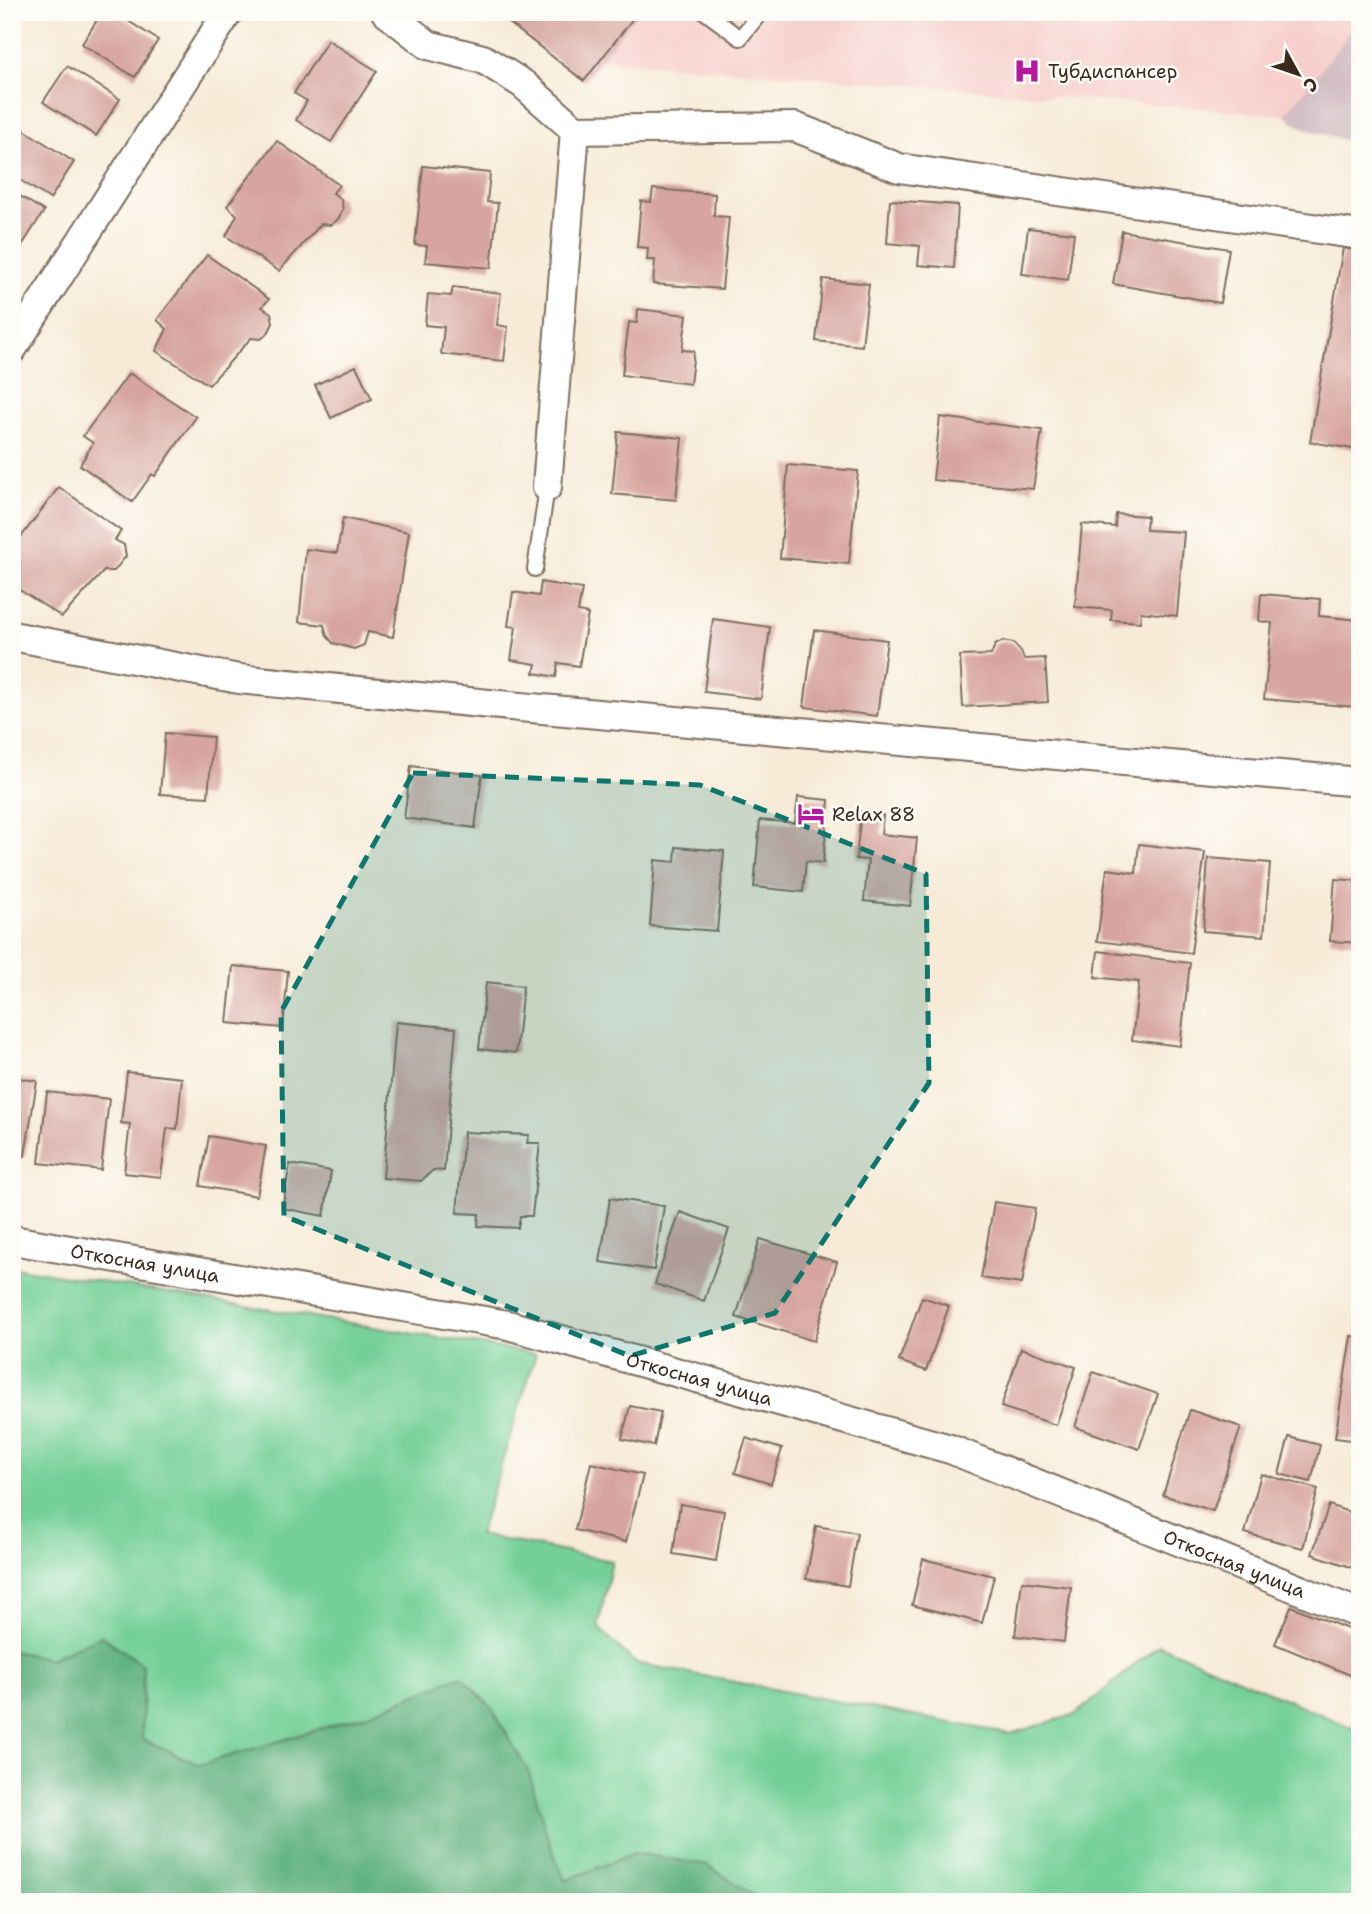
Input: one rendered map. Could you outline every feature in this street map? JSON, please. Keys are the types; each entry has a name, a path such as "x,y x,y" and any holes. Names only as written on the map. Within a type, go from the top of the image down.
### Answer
{"street":[{"path":"12,349 228,12"},
{"path":"386,12 428,45 483,59 493,65 523,84 575,130 795,127 899,169 1360,235"},
{"path":"547,487 575,130"},
{"path":"12,636 239,679 520,708 1360,782"},
{"name":"Откосная улица","path":"12,1240 508,1325 950,1448 1360,1614"}],"lane":[{"path":"705,12 740,38 761,12"},
{"path":"535,569 547,487"}],"highlighted area":[{"path":"413,773 700,785 926,874 929,1083 775,1313 630,1356 284,1216 281,1012"}],"shaded area":[{"name":"Тубдиспансер","path":"495,12 1360,12 1360,145 1301,127 1284,115 601,60 584,81"},
{"path":"1360,20 1360,145 1301,127 1285,115"}],"green space":[{"path":"12,1267 536,1354 479,1535 612,1561 598,1627 635,1663 1010,1734 1076,1714 1159,1645 1360,1731 1360,1902 764,1902 707,1865 634,1853 565,1881 549,1842 461,1676 369,1714 200,1765 142,1739 143,1665 102,1636 50,1659 12,1651"},
{"path":"101,1636 143,1665 142,1739 200,1765 369,1714 461,1676 492,1708 529,1773 549,1842 565,1881 634,1853 707,1865 764,1902 12,1902 12,1651 50,1659"}],"building":[{"path":"102,12 114,12 158,40 135,77 82,44"},
{"path":"495,12 638,12 584,81"},
{"path":"328,40 377,71 331,142 296,120 307,101 294,93"},
{"path":"67,66 120,99 96,136 43,102"},
{"path":"21,128 74,162 50,199 12,175 12,142"},
{"path":"277,141 339,185 333,193 341,199 343,209 331,225 321,224 279,271 226,236 237,215 227,206"},
{"path":"423,166 490,173 487,202 498,203 491,268 425,262 427,246 415,245"},
{"path":"653,189 715,194 714,216 729,217 722,289 653,284 655,260 647,260 648,248 637,247 641,201 651,202"},
{"path":"12,191 44,211 21,247 12,242"},
{"path":"890,200 958,205 954,268 918,265 920,246 887,243"},
{"path":"1028,228 1074,233 1068,280 1022,274"},
{"path":"1122,231 1229,249 1220,303 1113,284"},
{"path":"1343,248 1360,251 1360,450 1310,442"},
{"path":"207,255 269,299 262,307 271,313 273,323 261,339 251,338 209,385 156,351 167,329 157,320"},
{"path":"823,279 869,284 862,346 816,341"},
{"path":"453,287 501,293 497,325 508,327 504,361 441,354 444,327 425,325 428,294 451,296"},
{"path":"638,309 687,315 682,350 694,351 690,384 622,375 629,322 637,323"},
{"path":"356,366 372,399 331,418 315,385"},
{"path":"129,373 196,417 155,476 152,474 132,502 80,465 93,443 83,436"},
{"path":"940,417 1042,430 1033,489 933,480"},
{"path":"618,432 682,438 676,500 612,494"},
{"path":"788,465 858,471 849,564 780,558"},
{"path":"59,487 121,531 115,540 124,545 126,556 114,571 104,571 62,617 12,585 12,575 20,562 12,555 12,549"},
{"path":"1116,514 1147,516 1146,530 1184,532 1177,616 1141,612 1140,622 1111,620 1112,610 1075,607 1082,524 1115,527"},
{"path":"343,518 409,532 393,637 368,632 364,645 354,649 333,643 327,636 324,625 299,622 306,549 337,553"},
{"path":"541,582 582,589 578,612 588,614 579,666 558,663 556,677 534,673 536,664 511,660 516,627 508,626 513,592 539,596"},
{"path":"1261,594 1320,599 1319,616 1360,620 1360,666 1356,707 1264,699 1272,623 1259,621"},
{"path":"713,619 770,627 761,699 704,692"},
{"path":"814,630 887,640 877,716 804,707"},
{"path":"1003,641 1013,643 1024,659 1045,658 1048,702 963,707 960,656 991,655 995,645"},
{"path":"165,733 213,737 208,797 160,794"},
{"path":"411,766 482,775 475,828 404,818"},
{"path":"798,797 829,800 823,863 806,861 803,892 754,887 760,820 795,823"},
{"path":"861,812 883,815 881,834 917,838 910,906 864,901 868,860 856,859"},
{"path":"1139,844 1205,852 1191,953 1097,941 1107,869 1136,873"},
{"path":"676,847 724,851 717,931 650,926 655,860 675,862"},
{"path":"1208,858 1270,863 1264,936 1203,931"},
{"path":"1335,879 1360,881 1360,943 1330,941"},
{"path":"1098,951 1190,963 1180,1046 1132,1040 1139,982 1095,977"},
{"path":"233,966 288,971 283,1028 227,1023"},
{"path":"486,982 523,986 516,1053 479,1049"},
{"path":"396,1022 456,1028 444,1171 433,1170 421,1181 383,1178"},
{"path":"127,1072 182,1078 177,1129 167,1128 161,1177 124,1173 130,1124 121,1123"},
{"path":"12,1077 37,1081 25,1156 12,1154"},
{"path":"47,1092 109,1099 101,1170 39,1163"},
{"path":"464,1132 529,1135 527,1143 540,1143 532,1216 520,1216 518,1228 478,1226 479,1214 457,1213"},
{"path":"209,1136 266,1146 257,1196 200,1186"},
{"path":"290,1164 331,1171 324,1216 282,1208"},
{"path":"610,1198 664,1206 654,1270 600,1262"},
{"path":"994,1202 1035,1208 1022,1284 981,1278"},
{"path":"680,1212 729,1229 704,1301 655,1284"},
{"path":"760,1239 837,1262 814,1341 736,1317"},
{"path":"922,1297 949,1306 926,1371 899,1361"},
{"path":"1351,1336 1360,1337 1360,1441 1335,1438"},
{"path":"1021,1348 1076,1367 1056,1425 1001,1407"},
{"path":"1093,1372 1158,1394 1139,1449 1075,1427"},
{"path":"630,1406 661,1412 654,1446 622,1439"},
{"path":"1190,1410 1241,1427 1213,1511 1163,1495"},
{"path":"1289,1437 1320,1445 1311,1482 1279,1474"},
{"path":"746,1438 782,1449 771,1484 735,1473"},
{"path":"591,1463 643,1475 626,1542 575,1530"},
{"path":"1261,1474 1318,1489 1303,1548 1245,1533"},
{"path":"680,1504 724,1511 716,1561 673,1554"},
{"path":"1329,1505 1360,1516 1360,1570 1312,1554"},
{"path":"816,1526 857,1533 848,1586 806,1579"},
{"path":"923,1559 994,1576 982,1623 912,1605"},
{"path":"1022,1581 1071,1587 1064,1642 1015,1636"},
{"path":"1291,1606 1360,1634 1360,1679 1275,1644"}],"place":[{"name":"Тубдиспансер","path":"1027,71"},
{"name":"Relax 88","path":"811,814"}]}
